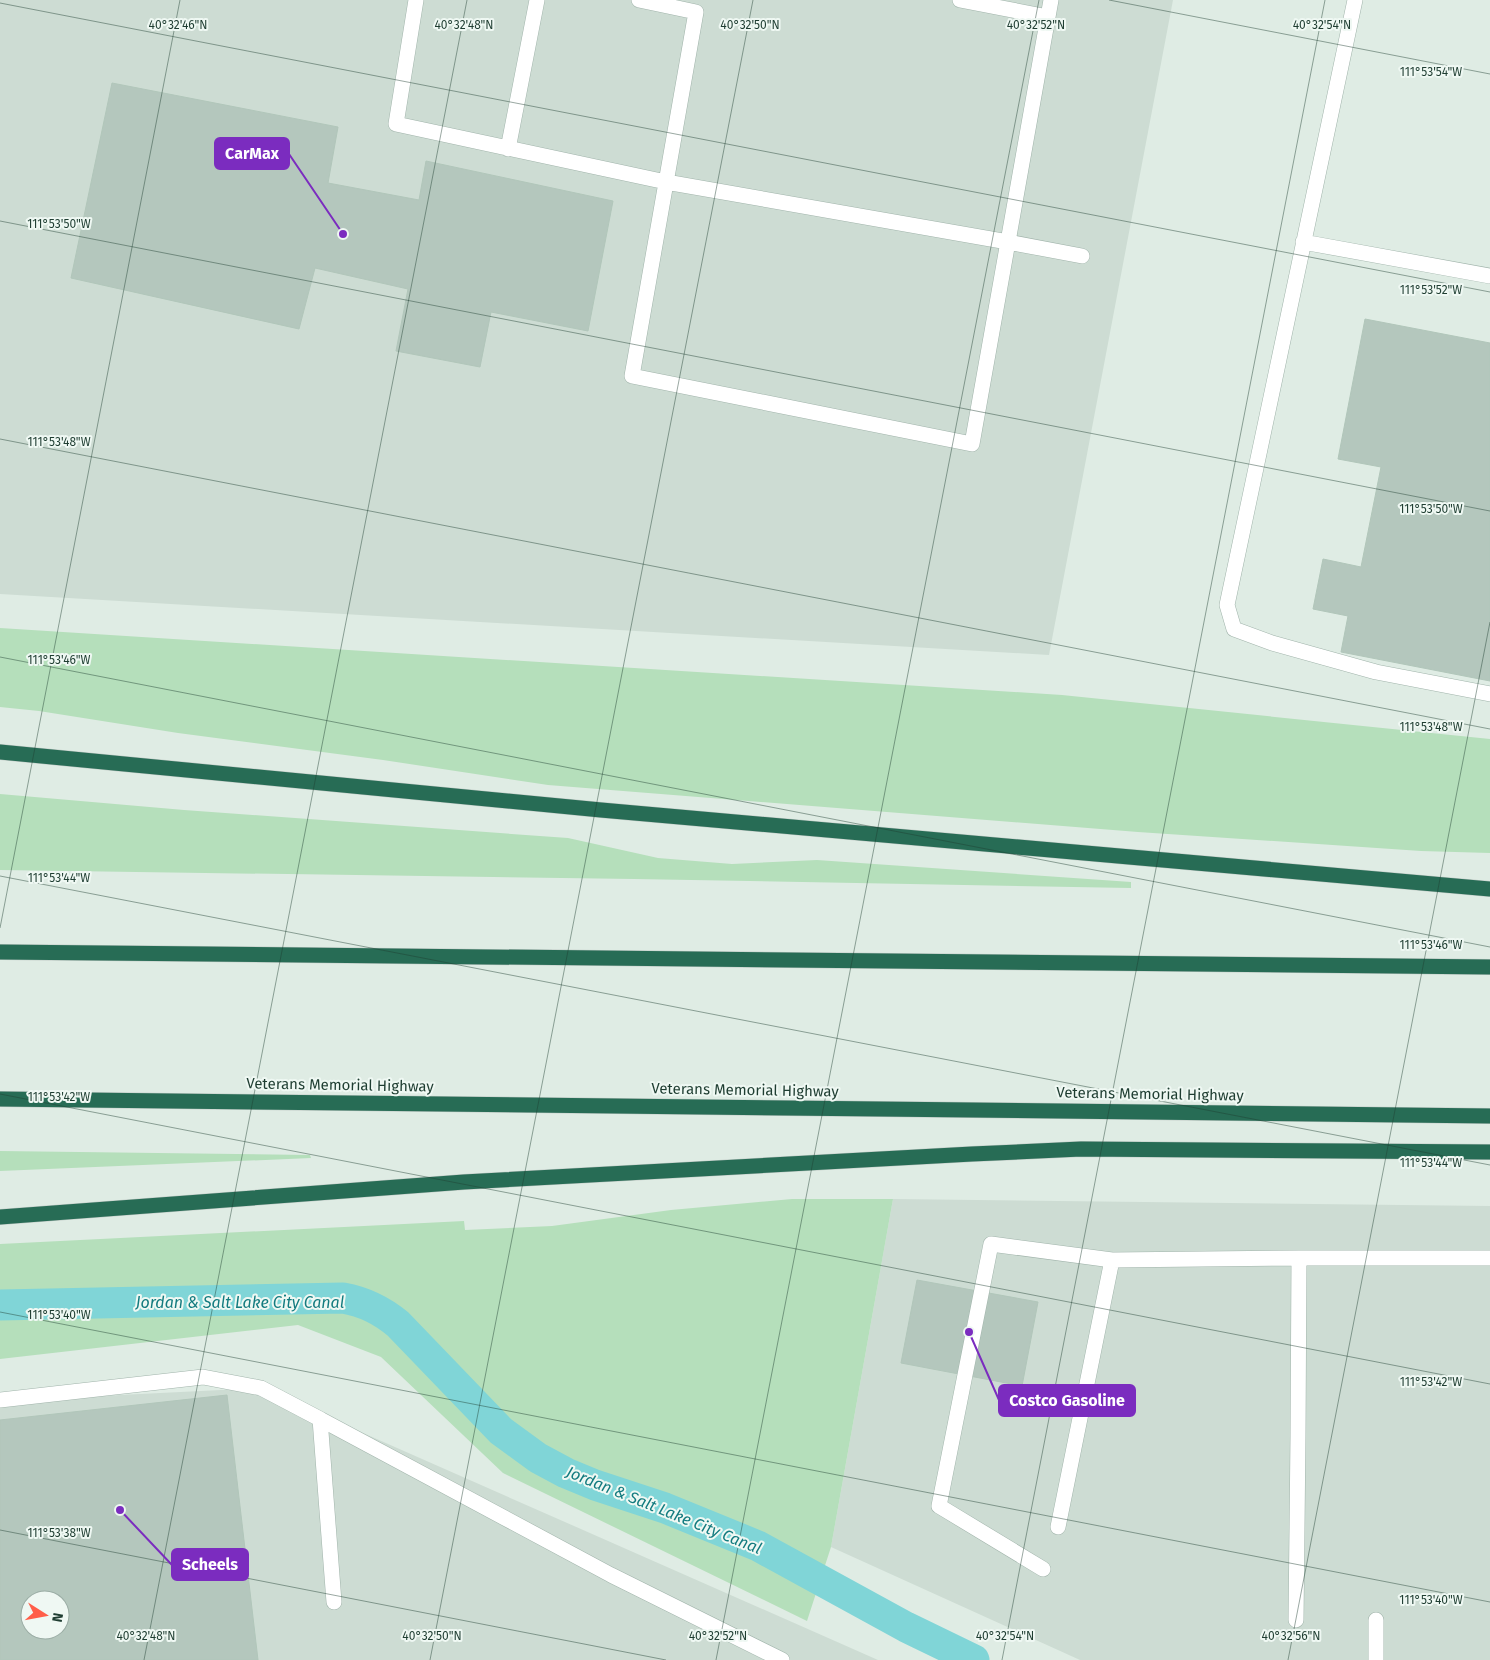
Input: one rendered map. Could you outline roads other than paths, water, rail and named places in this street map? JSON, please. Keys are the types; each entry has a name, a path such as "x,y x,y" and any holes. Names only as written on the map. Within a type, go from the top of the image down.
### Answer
{"highway":[{"path":"0,752 591,809 1490,889"},
{"path":"0,952 1490,967"},
{"name":"Veterans Memorial Highway","path":"0,1099 1490,1116"},
{"path":"0,1217 464,1182 1081,1149 1490,1152"}],"lane":[{"path":"416,0 396,124 666,182 1082,256"},
{"path":"508,149 537,0"},
{"path":"639,0 698,6 632,376 972,444 1052,0"},
{"path":"960,0 1048,17"},
{"path":"1355,0 1227,605 1234,629 1272,643 1376,672 1490,694"},
{"path":"1303,242 1490,276"},
{"path":"1043,1569 939,1506 991,1244 1112,1260 1490,1258"},
{"path":"1296,1620 1299,1258"},
{"path":"1058,1527 1112,1260"},
{"path":"0,1400 203,1377 261,1388 611,1575 782,1660"},
{"path":"320,1419 334,1602"},
{"path":"1376,1620 1376,1660"}],"waterway":[{"name":"Jordan & Salt Lake City Canal","path":"0,1305 343,1298 366,1304 398,1324 501,1431 538,1458 566,1473 595,1485 665,1508 758,1546 906,1627 974,1660"}],"place":[{"name":"CarMax","path":"343,234"},
{"name":"Costco Gasoline","path":"969,1332"},
{"name":"Scheels","path":"120,1510"}]}
